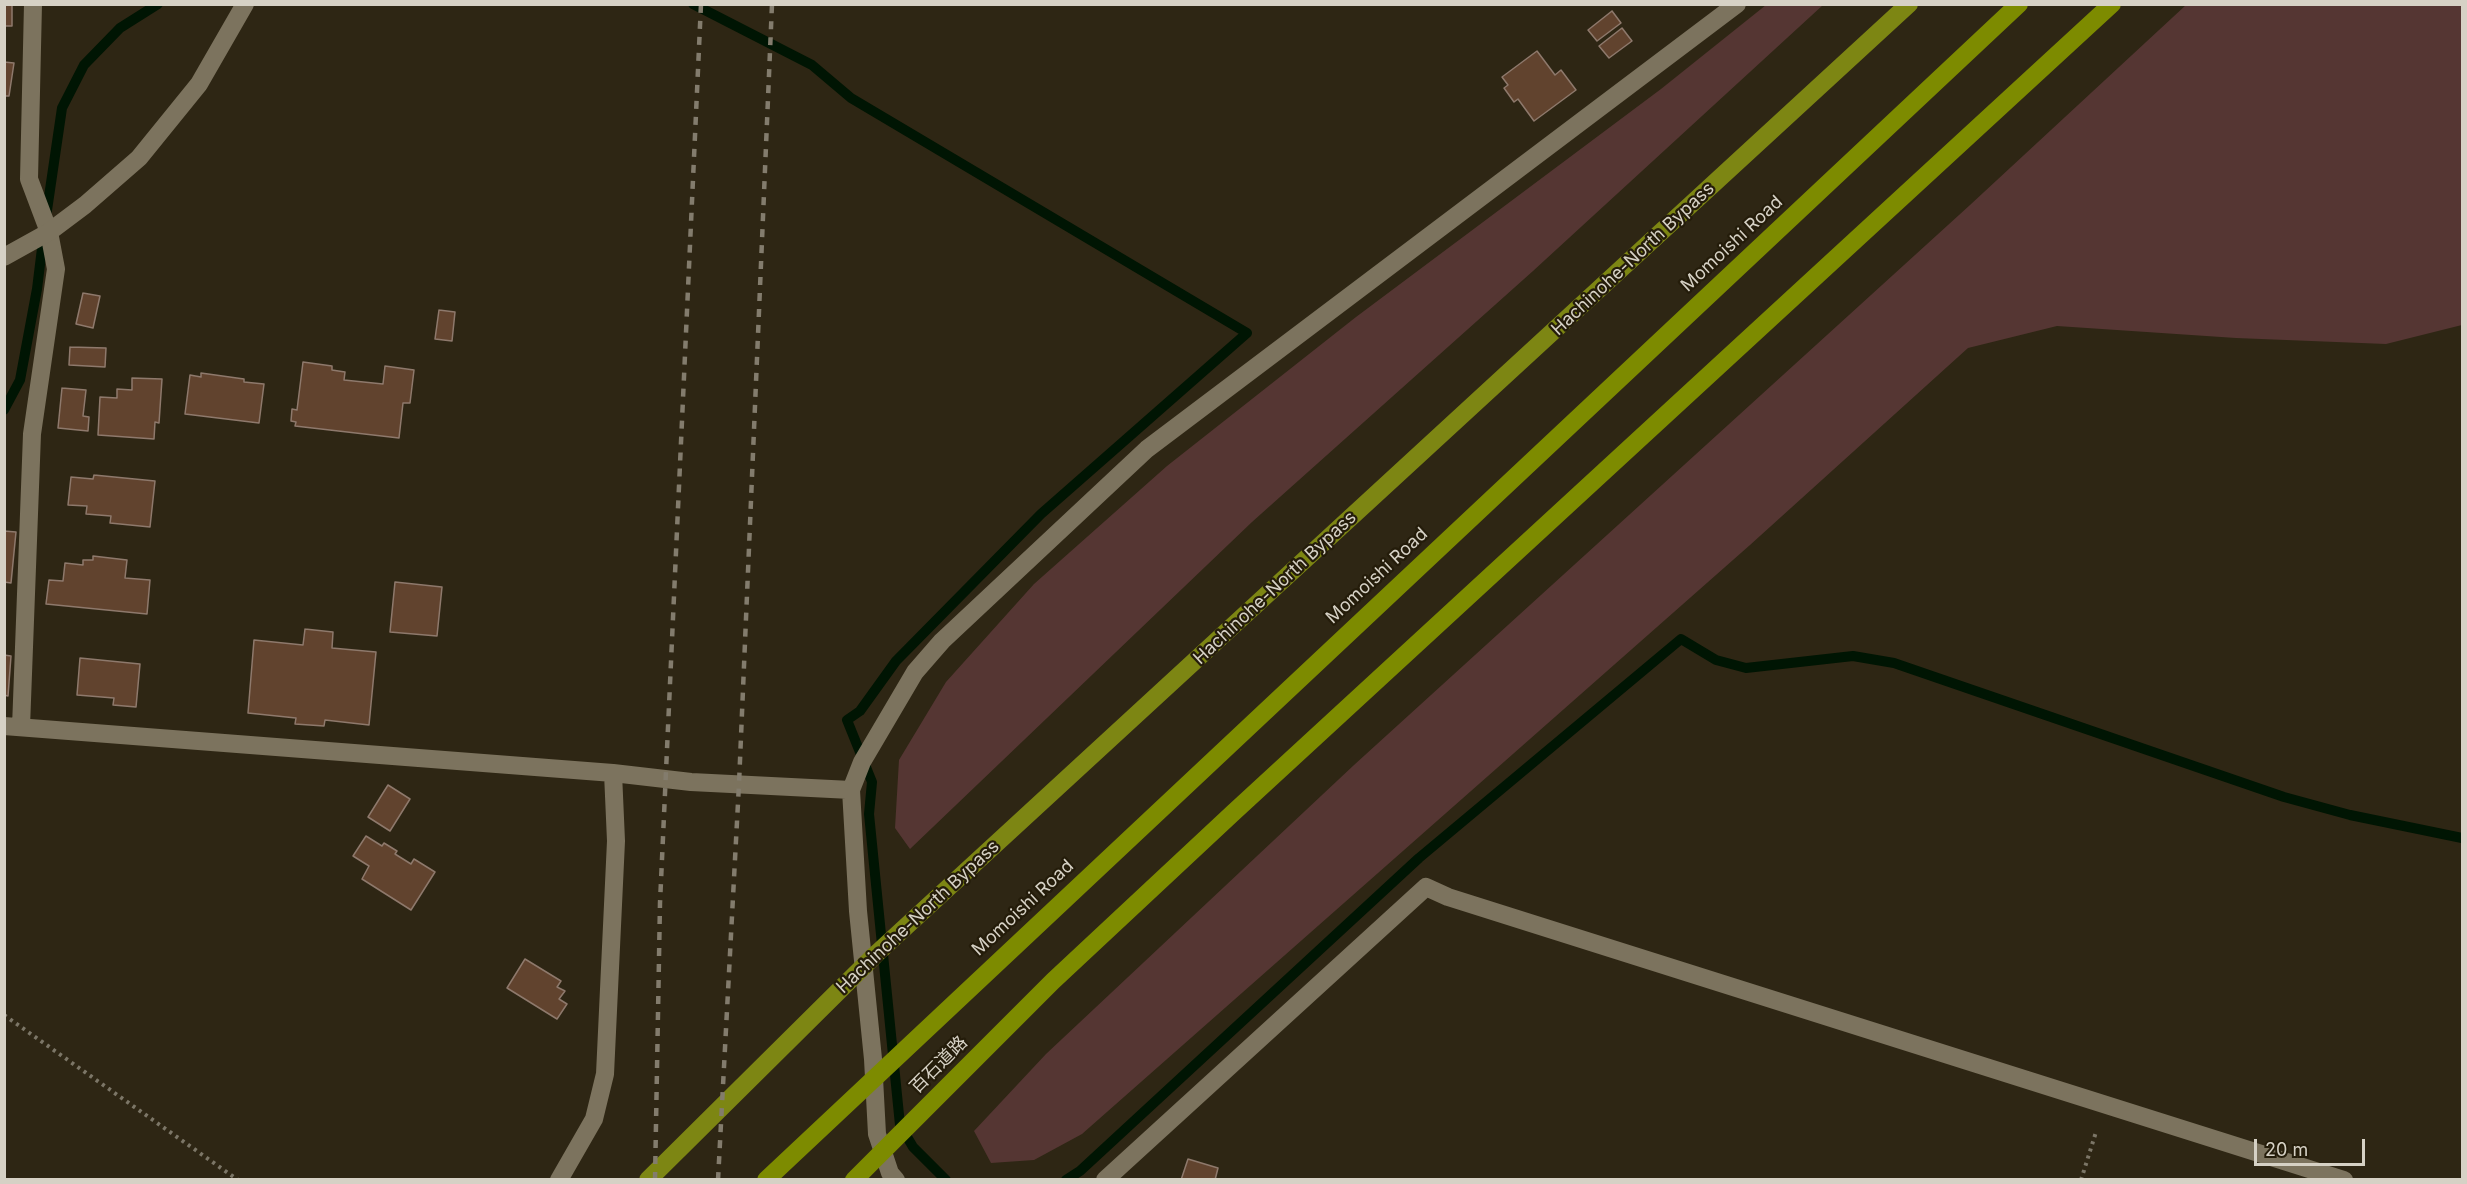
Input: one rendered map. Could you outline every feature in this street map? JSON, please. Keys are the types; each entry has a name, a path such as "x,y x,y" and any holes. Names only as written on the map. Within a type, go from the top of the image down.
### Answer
{"highway":[{"name":"Hachinohe-North Bypass","path":"648,1179 875,954 1909,4"},
{"name":"Momoishi Road","path":"766,1179 2019,4"},
{"name":"百石道路","path":"854,1179 1053,981 2112,4"}],"street":[{"path":"33,4 29,179 49,232 56,269 32,434 13,727 613,772 691,782 851,790"},
{"path":"4,257 49,232 85,206 139,158 199,84 245,4"},
{"path":"896,1179 890,1173 877,1134 873,1059 858,911 851,790 862,762 915,672 942,641 1147,449 1737,4"},
{"path":"559,1179 594,1119 605,1074 616,841 613,772"},
{"path":"1105,1179 1426,887 1448,897 2104,1106 2344,1179"}],"path":[{"path":"4,1014 238,1179"},
{"path":"2081,1179 2104,1106"}],"shaded area":[{"path":"1766,5 1823,5 1533,271 1252,522 910,849 895,828 899,760 946,682 1034,584 1167,466 1356,317 1661,89"},
{"path":"2186,5 2462,5 2462,325 2386,344 2236,338 2057,326 1968,348 1750,545 1082,1134 1034,1160 991,1163 974,1131 1046,1054 1354,765 1970,205"}],"building":[{"path":"4,4 12,4 12,26 4,26"},
{"path":"1612,11 1621,23 1597,41 1588,30"},
{"path":"1622,28 1632,41 1609,58 1599,46"},
{"path":"1537,51 1555,75 1561,70 1576,90 1534,121 1518,99 1514,102 1504,88 1508,85 1502,77"},
{"path":"4,62 14,63 9,96 4,96"},
{"path":"83,293 100,296 93,328 76,324"},
{"path":"439,310 455,312 452,341 435,339"},
{"path":"70,347 106,348 105,367 69,365"},
{"path":"303,362 332,366 332,370 345,372 344,380 383,384 385,366 414,370 410,403 403,403 399,438 295,426 296,422 291,421 292,409 297,410"},
{"path":"201,373 264,384 259,423 185,414 190,375 201,377"},
{"path":"132,378 162,379 159,423 155,422 154,439 98,435 100,397 117,398 117,389 132,390"},
{"path":"62,388 86,390 83,416 89,417 88,431 58,428"},
{"path":"94,475 155,481 150,527 110,523 111,516 86,514 87,506 68,505 71,477 93,479"},
{"path":"4,531 16,532 11,583 4,582"},
{"path":"93,556 127,560 125,578 150,580 147,614 46,604 49,580 63,581 65,563 83,565 83,560 93,560"},
{"path":"395,582 442,587 437,636 390,632"},
{"path":"305,629 333,632 332,648 376,652 369,725 325,720 324,726 295,724 296,718 248,713 254,640 303,645"},
{"path":"4,655 11,656 8,696 4,695"},
{"path":"80,658 140,664 136,707 113,705 114,698 77,695"},
{"path":"388,785 410,799 390,831 368,817"},
{"path":"366,836 382,846 384,843 397,851 395,854 411,864 414,859 435,872 411,910 362,879 369,866 353,856"},
{"path":"525,959 561,981 557,987 565,991 559,999 567,1004 557,1019 507,988"},
{"path":"1188,1159 1218,1168 1215,1180 1181,1180"}],"waterway":[{"path":"46,217 62,108 84,65 120,28 158,4"},
{"path":"693,4 812,65 851,98 1247,333 1041,514 896,661 860,711 847,720 872,782 869,814 900,1125 913,1147 946,1180"},
{"path":"4,410 20,380 37,289 44,232"},
{"path":"1066,1180 1080,1171 1419,858 1681,639 1716,660 1746,668 1853,656 1894,663 2284,797 2350,815 2462,838"}],"railway":[{"path":"655,1180 660,903 701,4"},
{"path":"718,1180 739,784 772,4"}]}
